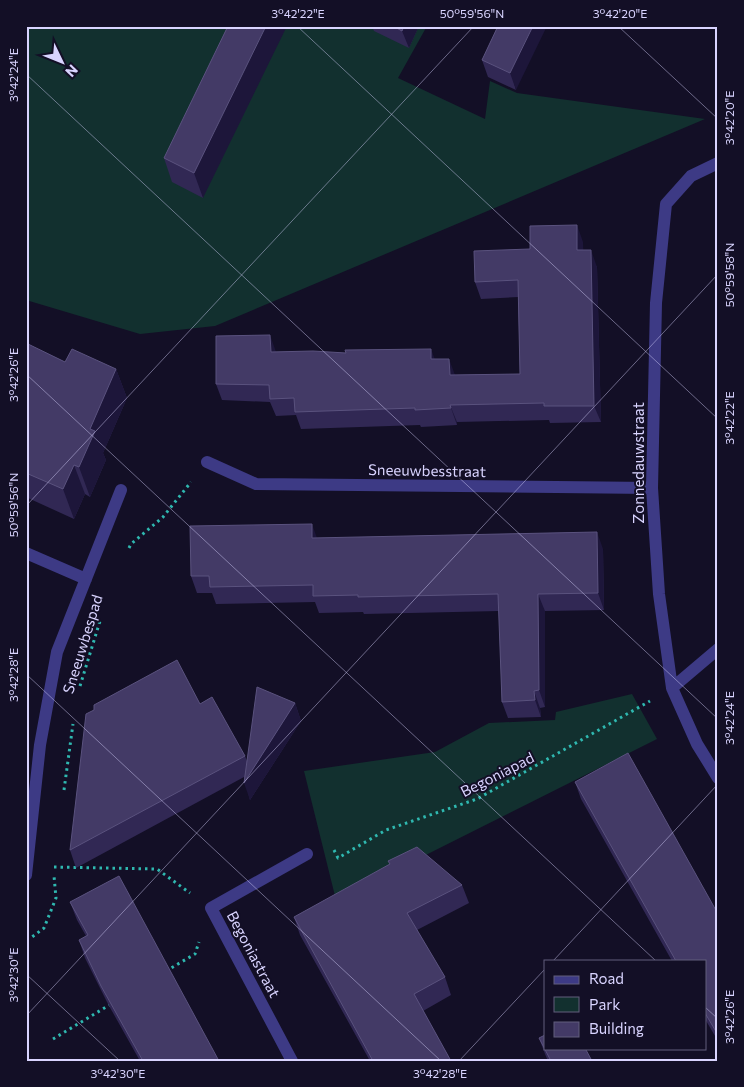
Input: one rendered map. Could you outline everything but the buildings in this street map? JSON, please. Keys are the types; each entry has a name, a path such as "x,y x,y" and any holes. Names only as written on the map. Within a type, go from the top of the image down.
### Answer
{"street":[{"name":"Zonnedauwstraat","path":"718,163 691,176 666,204 656,303 652,488 658,594 672,688 697,744 718,778"},
{"name":"Sneeuwbesstraat","path":"207,462 256,484 652,488"},
{"path":"26,874 40,745 57,652 121,490"},
{"path":"26,553 86,579"},
{"path":"672,688 718,648"},
{"name":"Begoniastraat","path":"292,1061 211,908 308,854"}],"path":[{"path":"127,552 130,544 164,517 207,462"},
{"name":"Sneeuwbespad","path":"80,687 102,614"},
{"name":"Begoniapad","path":"308,854 328,840 338,858 386,830 477,799 672,688"},
{"name":"Sneeuwbespad","path":"64,791 74,715"},
{"path":"26,938 32,937 44,928 56,898 54,867 158,869 211,908 195,954 161,974"},
{"path":"53,1039 111,1004"}],"green space":[{"path":"26,26 427,26 398,78 485,119 490,81 517,93 705,119 215,326 140,334 26,300"},
{"path":"632,694 657,739 336,900 304,771 435,752 489,723 555,720 556,712"}]}
